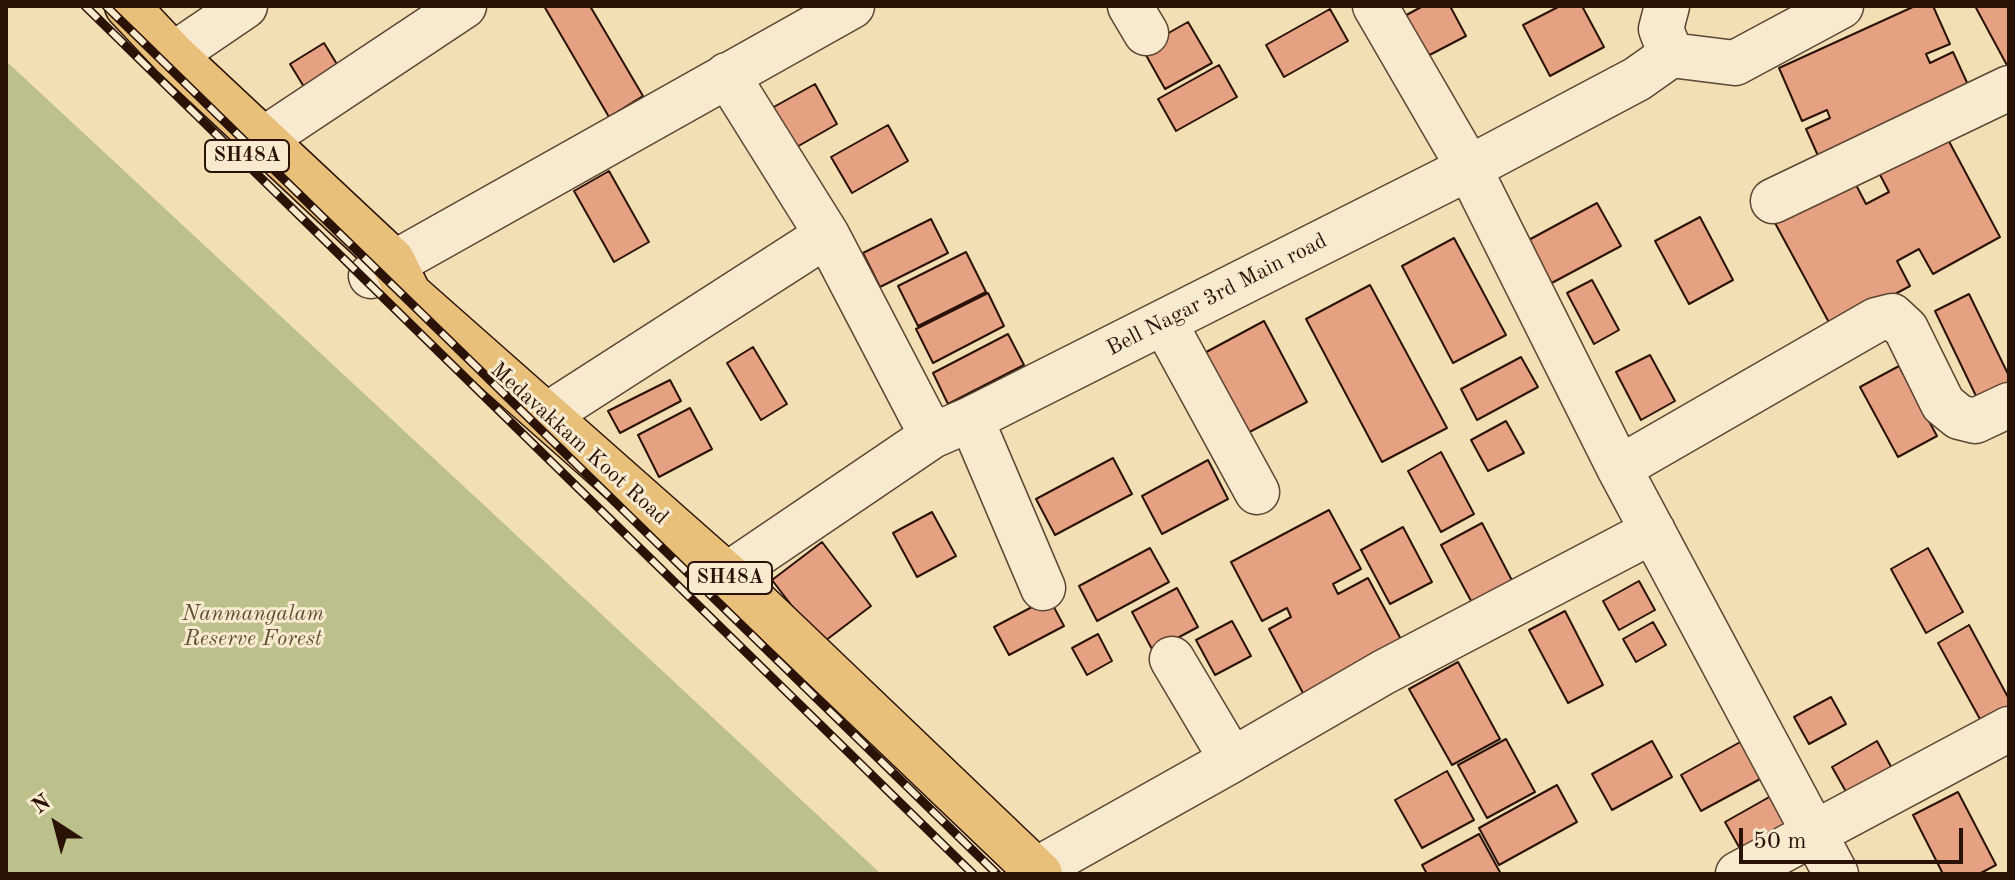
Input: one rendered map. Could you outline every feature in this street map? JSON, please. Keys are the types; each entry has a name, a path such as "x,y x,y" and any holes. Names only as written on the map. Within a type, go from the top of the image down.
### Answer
{"main road":[{"name":"SH48A","path":"94,6 391,277"},
{"name":"Medavakkam Koot Road","path":"127,6 173,55 264,139 391,277 727,575 1038,872"}],"street":[{"path":"173,55 245,6"},
{"path":"264,139 464,6"},
{"path":"391,277 727,75 852,6"},
{"path":"1375,6 1469,168 1619,468 1836,874"},
{"path":"1667,6 1661,29 1671,55 1735,63 1841,6"},
{"name":"Bell Nagar 3rd Main road","path":"727,575 951,428 1469,168 1637,79 1671,55"},
{"path":"727,75 951,428 1043,588"},
{"path":"1773,201 2009,88"},
{"path":"547,415 827,235"},
{"path":"1619,468 1876,320 1892,316 1906,329 1943,404 1959,417 1975,421 2009,405"},
{"path":"1164,322 1257,492"},
{"path":"1038,872 1384,672 1653,531"},
{"path":"1172,659 1232,760"},
{"path":"1738,874 1813,831 2009,729"}],"green space":[{"name":"Nanmangalam Reserve Forest","path":"6,61 881,874 6,874"}],"building":[{"path":"544,6 590,6 643,96 609,117"},
{"path":"1423,6 1450,6 1466,36 1420,60 1399,19"},
{"path":"1560,6 1582,6 1604,47 1550,76 1523,25"},
{"path":"1915,6 1933,6 1950,44 1926,54 1930,63 1953,52 1975,100 1824,169 1806,129 1830,118 1827,110 1802,121 1779,68"},
{"path":"1975,6 2009,6 2009,69"},
{"path":"1330,9 1348,41 1284,77 1266,45"},
{"path":"1188,22 1212,63 1165,89 1142,48"},
{"path":"324,43 343,74 309,95 290,64"},
{"path":"1219,65 1237,97 1176,131 1158,99"},
{"path":"815,84 837,124 795,148 772,108"},
{"path":"888,125 908,161 852,193 831,157"},
{"path":"1944,132 2000,237 1933,274 1919,249 1897,261 1910,286 1832,328 1775,223 1854,181 1866,204 1889,192 1877,169"},
{"path":"609,171 649,242 614,262 574,191"},
{"path":"1597,203 1621,246 1548,285 1525,242"},
{"path":"1700,217 1733,280 1689,304 1655,241"},
{"path":"931,219 948,253 880,287 863,253"},
{"path":"1454,238 1506,335 1453,363 1402,266"},
{"path":"966,252 986,292 918,326 898,286"},
{"path":"1592,280 1619,330 1594,344 1567,293"},
{"path":"1370,285 1447,428 1382,462 1306,319"},
{"path":"988,293 1004,326 933,363 916,329"},
{"path":"1969,294 2009,376 2009,382 1977,398 1935,311"},
{"path":"1264,321 1307,402 1240,437 1197,357"},
{"path":"1008,334 1024,365 948,404 933,373"},
{"path":"753,347 787,404 761,420 727,363"},
{"path":"1650,355 1675,401 1641,420 1616,372"},
{"path":"1521,357 1538,387 1477,420 1461,389"},
{"path":"1899,366 1937,436 1898,457 1860,387"},
{"path":"670,380 681,401 620,433 608,411"},
{"path":"690,408 712,449 659,477 638,435"},
{"path":"1506,421 1524,453 1488,471 1471,440"},
{"path":"1441,452 1474,514 1441,532 1408,471"},
{"path":"1113,458 1132,494 1055,535 1036,499"},
{"path":"1208,460 1228,499 1162,534 1142,496"},
{"path":"1329,510 1361,569 1333,584 1338,594 1368,578 1403,643 1304,695 1269,629 1291,617 1287,608 1262,621 1231,562"},
{"path":"932,512 956,556 917,577 893,533"},
{"path":"1482,523 1517,590 1477,612 1441,545"},
{"path":"1403,527 1432,582 1390,604 1361,550"},
{"path":"822,542 871,606 821,644 772,580"},
{"path":"1150,548 1169,582 1097,621 1079,586"},
{"path":"1928,548 1963,612 1926,633 1891,569"},
{"path":"1639,581 1655,610 1619,630 1603,601"},
{"path":"1177,588 1198,627 1153,651 1132,612"},
{"path":"1049,598 1064,626 1009,655 994,627"},
{"path":"1565,611 1603,685 1568,703 1529,630"},
{"path":"1232,621 1251,656 1215,675 1196,640"},
{"path":"1653,622 1666,645 1636,662 1623,639"},
{"path":"1969,625 2009,699 2009,718 1986,730 1938,643"},
{"path":"1098,634 1112,661 1087,675 1072,648"},
{"path":"1458,662 1500,739 1452,765 1409,689"},
{"path":"1831,697 1846,724 1809,744 1794,717"},
{"path":"1506,739 1535,792 1487,818 1458,765"},
{"path":"1652,741 1672,777 1612,810 1592,774"},
{"path":"1742,741 1762,778 1701,811 1681,775"},
{"path":"1877,741 1894,772 1849,797 1832,767"},
{"path":"1447,771 1474,820 1422,848 1395,800"},
{"path":"1557,785 1577,822 1499,865 1479,828"},
{"path":"1958,792 1996,865 1979,874 1943,874 1913,815"},
{"path":"1771,796 1789,829 1743,854 1725,822"},
{"path":"1479,834 1501,874 1427,874 1422,865"}],"railway":[{"path":"85,6 973,874"},
{"path":"106,6 997,874"}]}
